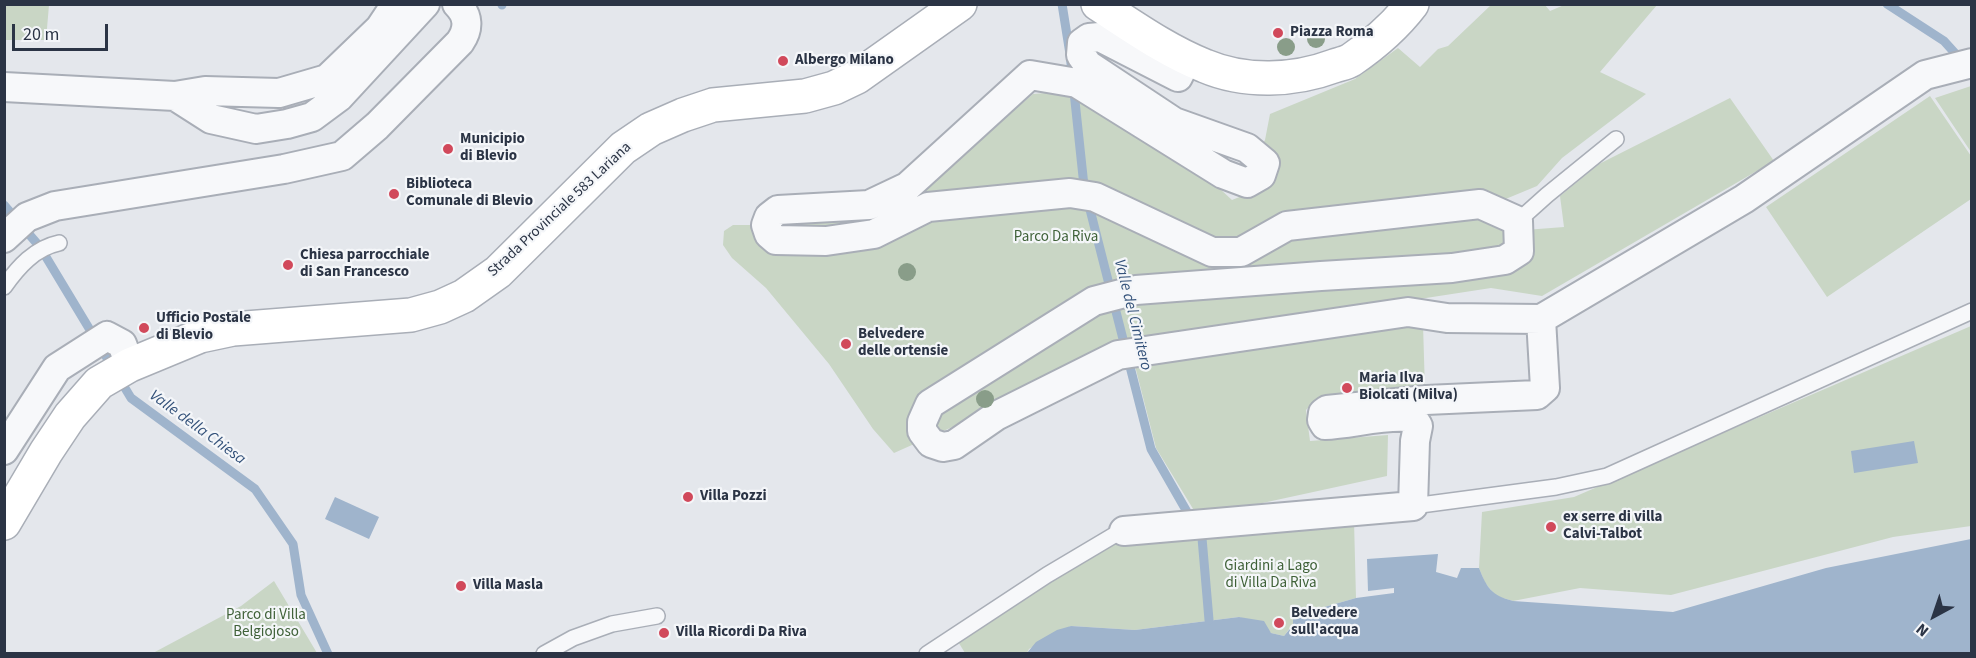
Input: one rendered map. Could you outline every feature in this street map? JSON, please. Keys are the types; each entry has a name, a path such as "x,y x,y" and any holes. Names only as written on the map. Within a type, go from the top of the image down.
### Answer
{"main road":[{"name":"Strada Provinciale 583 Lariana","path":"4,523 70,416 99,383 129,365 200,336 233,329 411,315 440,308 464,296 498,272 623,148 651,129 713,105 805,96 834,88 857,77 960,4"},
{"path":"1098,4 1187,59 1207,68 1238,76 1285,78 1317,73 1350,61 1391,26 1412,4"}],"street":[{"path":"4,87 175,96 205,91 279,93 327,79 380,28 396,4"},
{"path":"175,96 211,119 256,129 312,117 339,97 425,4"},
{"path":"4,238 27,217 55,207 284,169 342,156 377,126 460,42 467,25 466,17 457,4"},
{"path":"1187,59 1178,77 1100,37 1089,38 1082,43 1081,55 1088,65 1174,122 1247,148 1265,163 1260,175 1247,183 1223,174 1067,81 1030,75 908,187 869,205 778,210 769,217 766,225 769,234 776,240 826,241 874,234 928,207 1082,195 1212,252 1241,252 1287,226 1480,204 1518,221 1519,251 1505,260 1452,268 1130,292 1094,301 930,405 922,422 922,431 931,443 943,447 954,445 996,416 1125,354 1408,312 1447,318 1541,319 1744,199 1925,75 1971,63"},
{"path":"1124,531 1413,506 1415,441 1418,426 1413,418 1403,416 1325,425 1322,420 1323,414 1327,410 1426,400 1537,395 1545,388 1541,319"},
{"path":"4,450 57,368 107,336 122,344 129,365"}],"lane":[{"path":"1518,221 1616,139"},
{"path":"4,286 15,271 33,254 49,245 59,243"},
{"path":"1413,506 1556,487 1607,476 1971,311"},
{"path":"927,654 1047,575 1124,531"},
{"path":"543,654 573,638 612,624 657,616"}],"green space":[{"path":"5,4 49,5 46,40 5,40"},
{"name":"Parco Da Riva","path":"1491,5 1545,5 1550,11 1564,5 1657,5 1600,72 1646,94 1562,158 1537,186 1496,203 1525,230 1564,227 1560,196 1599,164 1730,98 1774,161 1542,296 1491,288 1120,345 1004,404 894,453 873,429 829,364 766,288 732,258 723,245 724,231 733,225 789,225 875,211 929,183 1033,94 1058,92 1090,107 1206,176 1232,200 1262,188 1259,149 1265,140 1270,114 1355,79 1398,48 1420,67 1438,49 1448,46"},
{"path":"1972,86 1971,152 1935,98"},
{"path":"1930,96 1971,156 1971,199 1827,297 1766,207"},
{"path":"1423,324 1425,391 1315,400 1306,410 1310,441 1388,435 1387,476 1198,517 1156,448 1135,366"},
{"path":"1971,326 1971,526 1893,537 1671,595 1580,588 1513,601 1496,596 1485,583 1479,568 1482,512 1574,497"},
{"name":"Giardini a Lago di Villa Da Riva","path":"1354,521 1356,598 1293,616 1293,624 1284,636 1271,633 1266,628 1239,617 1135,630 1071,626 1029,649 1027,653 965,653 957,640 1058,576 1118,542"},
{"name":"Parco di Villa Belgiojoso","path":"274,581 317,653 153,653 241,606"}],"water":[{"path":"1914,441 1918,463 1854,473 1851,451"},
{"path":"335,497 379,517 369,539 325,519"},
{"path":"1971,539 1971,653 1027,653 1036,642 1057,630 1071,626 1135,630 1239,617 1264,621 1271,633 1284,636 1293,625 1293,616 1356,598 1394,593 1394,588 1368,591 1367,559 1438,554 1436,572 1457,578 1461,568 1479,568 1491,590 1513,601 1673,612 1826,568"}],"waterway":[{"name":"Valle del Cimitero","path":"1062,4 1070,54 1084,186 1151,449 1202,538 1209,620"},
{"path":"1887,4 1944,41 1963,62"},
{"name":"Valle della Chiesa","path":"4,205 40,247 131,398 255,489 293,544 301,595 328,654"}],"place":[{"name":"Piazza Roma","path":"1278,33"},
{"name":"Albergo Milano","path":"783,61"},
{"name":"Municipio di Blevio","path":"448,149"},
{"name":"Biblioteca Comunale di Blevio","path":"394,194"},
{"name":"Chiesa parrocchiale di San Francesco","path":"288,265"},
{"name":"Ufficio Postale di Blevio","path":"144,328"},
{"name":"Belvedere delle ortensie","path":"846,344"},
{"name":"Maria Ilva Biolcati (Milva)","path":"1347,388"},
{"name":"Villa Pozzi","path":"688,497"},
{"name":"ex serre di villa Calvi-Talbot","path":"1551,527"},
{"name":"Villa Masla","path":"461,586"},
{"name":"Belvedere sull'acqua","path":"1279,623"},
{"name":"Villa Ricordi Da Riva","path":"664,633"}]}
